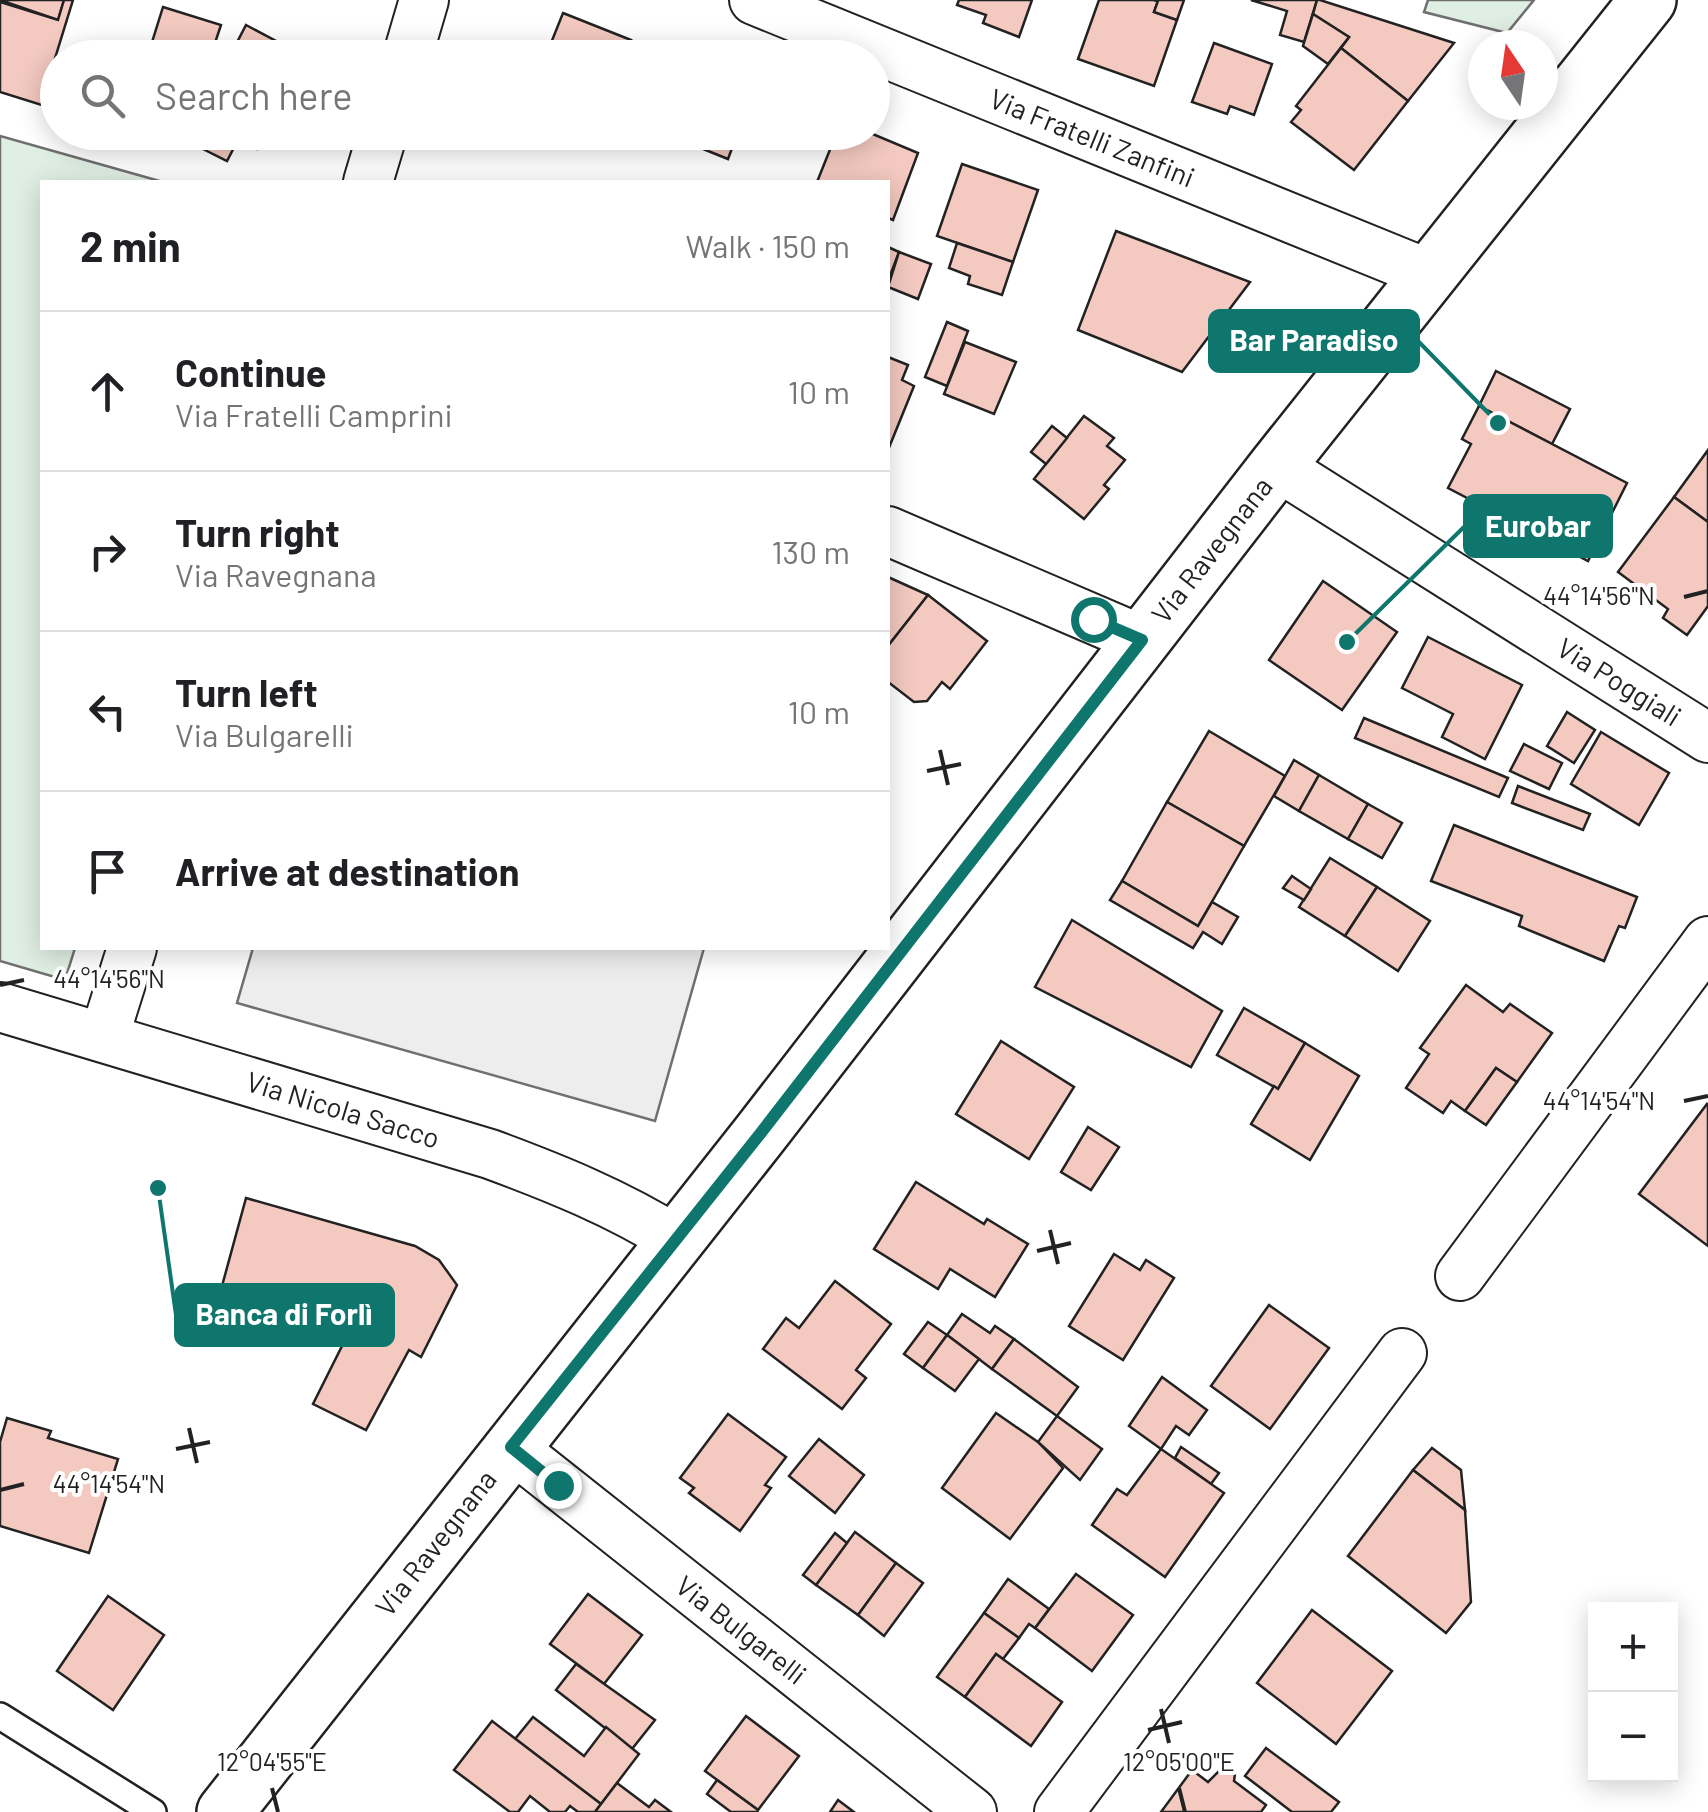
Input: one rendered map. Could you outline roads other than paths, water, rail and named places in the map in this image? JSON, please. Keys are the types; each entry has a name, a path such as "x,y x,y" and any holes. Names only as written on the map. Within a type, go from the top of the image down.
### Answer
{"main road":[{"name":"Via Ravegnana","path":"225,1812 676,1240 1277,466 1648,0"}],"street":[{"path":"412,40 424,0"},
{"name":"Via Fratelli Zanfini","path":"754,0 852,40"},
{"name":"Via Fratelli Zanfini","path":"890,55 1431,275"},
{"path":"369,180 378,150"},
{"name":"Via Poggiali","path":"1277,466 1708,738"},
{"path":"890,533 1142,640"},
{"path":"1460,1276 1708,941"},
{"path":"104,1036 131,950"},
{"name":"Via Nicola Sacco","path":"0,1007 490,1154 634,1214 676,1240"},
{"path":"1060,1812 1402,1353"},
{"name":"Via Bulgarelli","path":"511,1447 972,1812"}],"lane":[{"path":"0,1716 153,1812"}],"place":[{"name":"Bar Paradiso","path":"1498,423"},
{"name":"Eurobar","path":"1347,642"},
{"name":"Banca di Forlì","path":"158,1188"}]}
